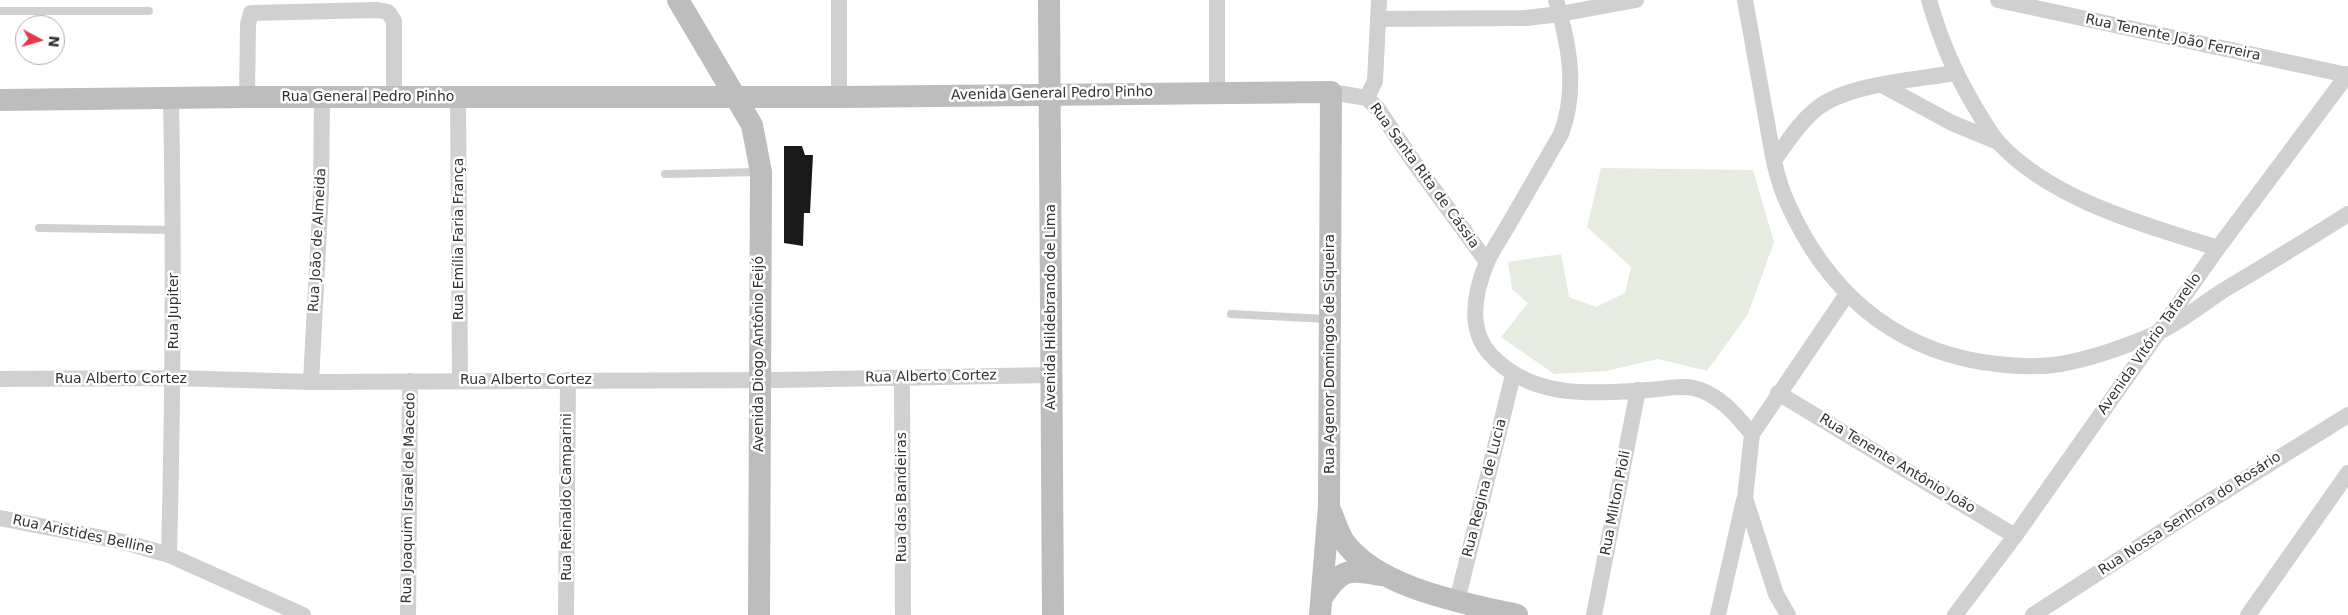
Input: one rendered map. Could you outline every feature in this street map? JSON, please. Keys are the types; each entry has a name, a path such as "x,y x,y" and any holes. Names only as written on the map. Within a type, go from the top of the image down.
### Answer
{"street":[{"name":"Avenida Diogo Antônio Feijó","path":"678,0 752,125 761,172 758,380 759,615"},
{"path":"839,0 839,97"},
{"name":"Avenida Hildebrando de Lima","path":"1049,0 1053,615"},
{"path":"1217,0 1217,92"},
{"name":"Rua Santa Rita de Cássia","path":"1379,0 1375,81 1367,98 1378,108 1487,262"},
{"path":"1379,19 1526,18 1558,7 1636,0"},
{"path":"1745,0 1774,160 1786,201 1804,236 1847,294 1880,322 1918,344 1955,357 1994,364 2028,366 2059,364 2094,357 2160,332 2348,214"},
{"path":"1929,0 1943,46 1955,73 1996,141 2017,161 2048,182 2086,202 2218,248"},
{"name":"Rua Tenente João Ferreira","path":"1998,0 2348,75"},
{"path":"1558,7 1571,65 1571,86 1565,122 1487,262 1476,300 1475,324 1482,345 1513,375 1538,386 1572,392 1682,388 1708,393 1737,416 1752,434"},
{"path":"247,97 248,24 251,13 377,10 388,12 394,21 394,97"},
{"path":"1774,160 1804,120 1827,101 1844,93 1955,73"},
{"name":"Avenida Vitório Tafarello","path":"1956,615 2015,536 2218,248 2348,75"},
{"path":"1882,85 1952,123 1996,141"},
{"name":"Avenida General Pedro Pinho","path":"737,97 1330,92 1367,98"},
{"name":"Rua Agenor Domingos de Siqueira","path":"1322,606 1329,506 1331,320 1330,92"},
{"name":"Rua General Pedro Pinho","path":"0,100 247,97 737,97"},
{"name":"Rua João de Almeida","path":"311,382 321,191 322,97"},
{"name":"Rua Emília Faria França","path":"458,97 460,380"},
{"name":"Rua Jupiter","path":"169,555 174,230 171,98"},
{"path":"1718,615 1744,498 1752,434 1778,393 1847,294"},
{"name":"Rua Alberto Cortez","path":"0,379 173,378 311,382 902,379 1051,375"},
{"name":"Rua Regina de Lucia","path":"1457,601 1513,375"},
{"name":"Rua das Bandeiras","path":"902,379 903,615"},
{"name":"Rua Reinaldo Camparini","path":"566,615 568,380"},
{"name":"Rua Joaquim Israel de Macedo","path":"408,615 410,381"},
{"name":"Rua Milton Pioli","path":"1594,615 1638,390"},
{"name":"Rua Tenente Antônio João","path":"1778,393 2015,536"},
{"name":"Rua Nossa Senhora do Rosário","path":"2033,615 2200,507 2348,415"},
{"path":"2248,615 2348,473"},
{"path":"1744,498 1776,594 1788,615"},
{"path":"1329,506 1342,539 1360,559 1382,576"},
{"name":"Rua Aristides Belline","path":"0,518 124,542 169,555 303,615"},
{"path":"1322,606 1338,577 1352,570 1382,576 1457,601 1517,615"}],"lane":[{"path":"0,11 149,11"},
{"path":"666,174 761,172"},
{"path":"39,228 174,230"},
{"path":"1231,314 1331,320"}],"shaded area":[{"path":"1601,168 1753,170 1774,242 1748,314 1707,371 1658,359 1606,371 1554,374 1501,337 1528,303 1512,289 1508,262 1561,254 1569,297 1596,307 1625,293 1631,267 1587,227"}],"building":[{"path":"784,146 802,146 805,155 813,155 810,213 804,213 803,246 784,243"}]}
